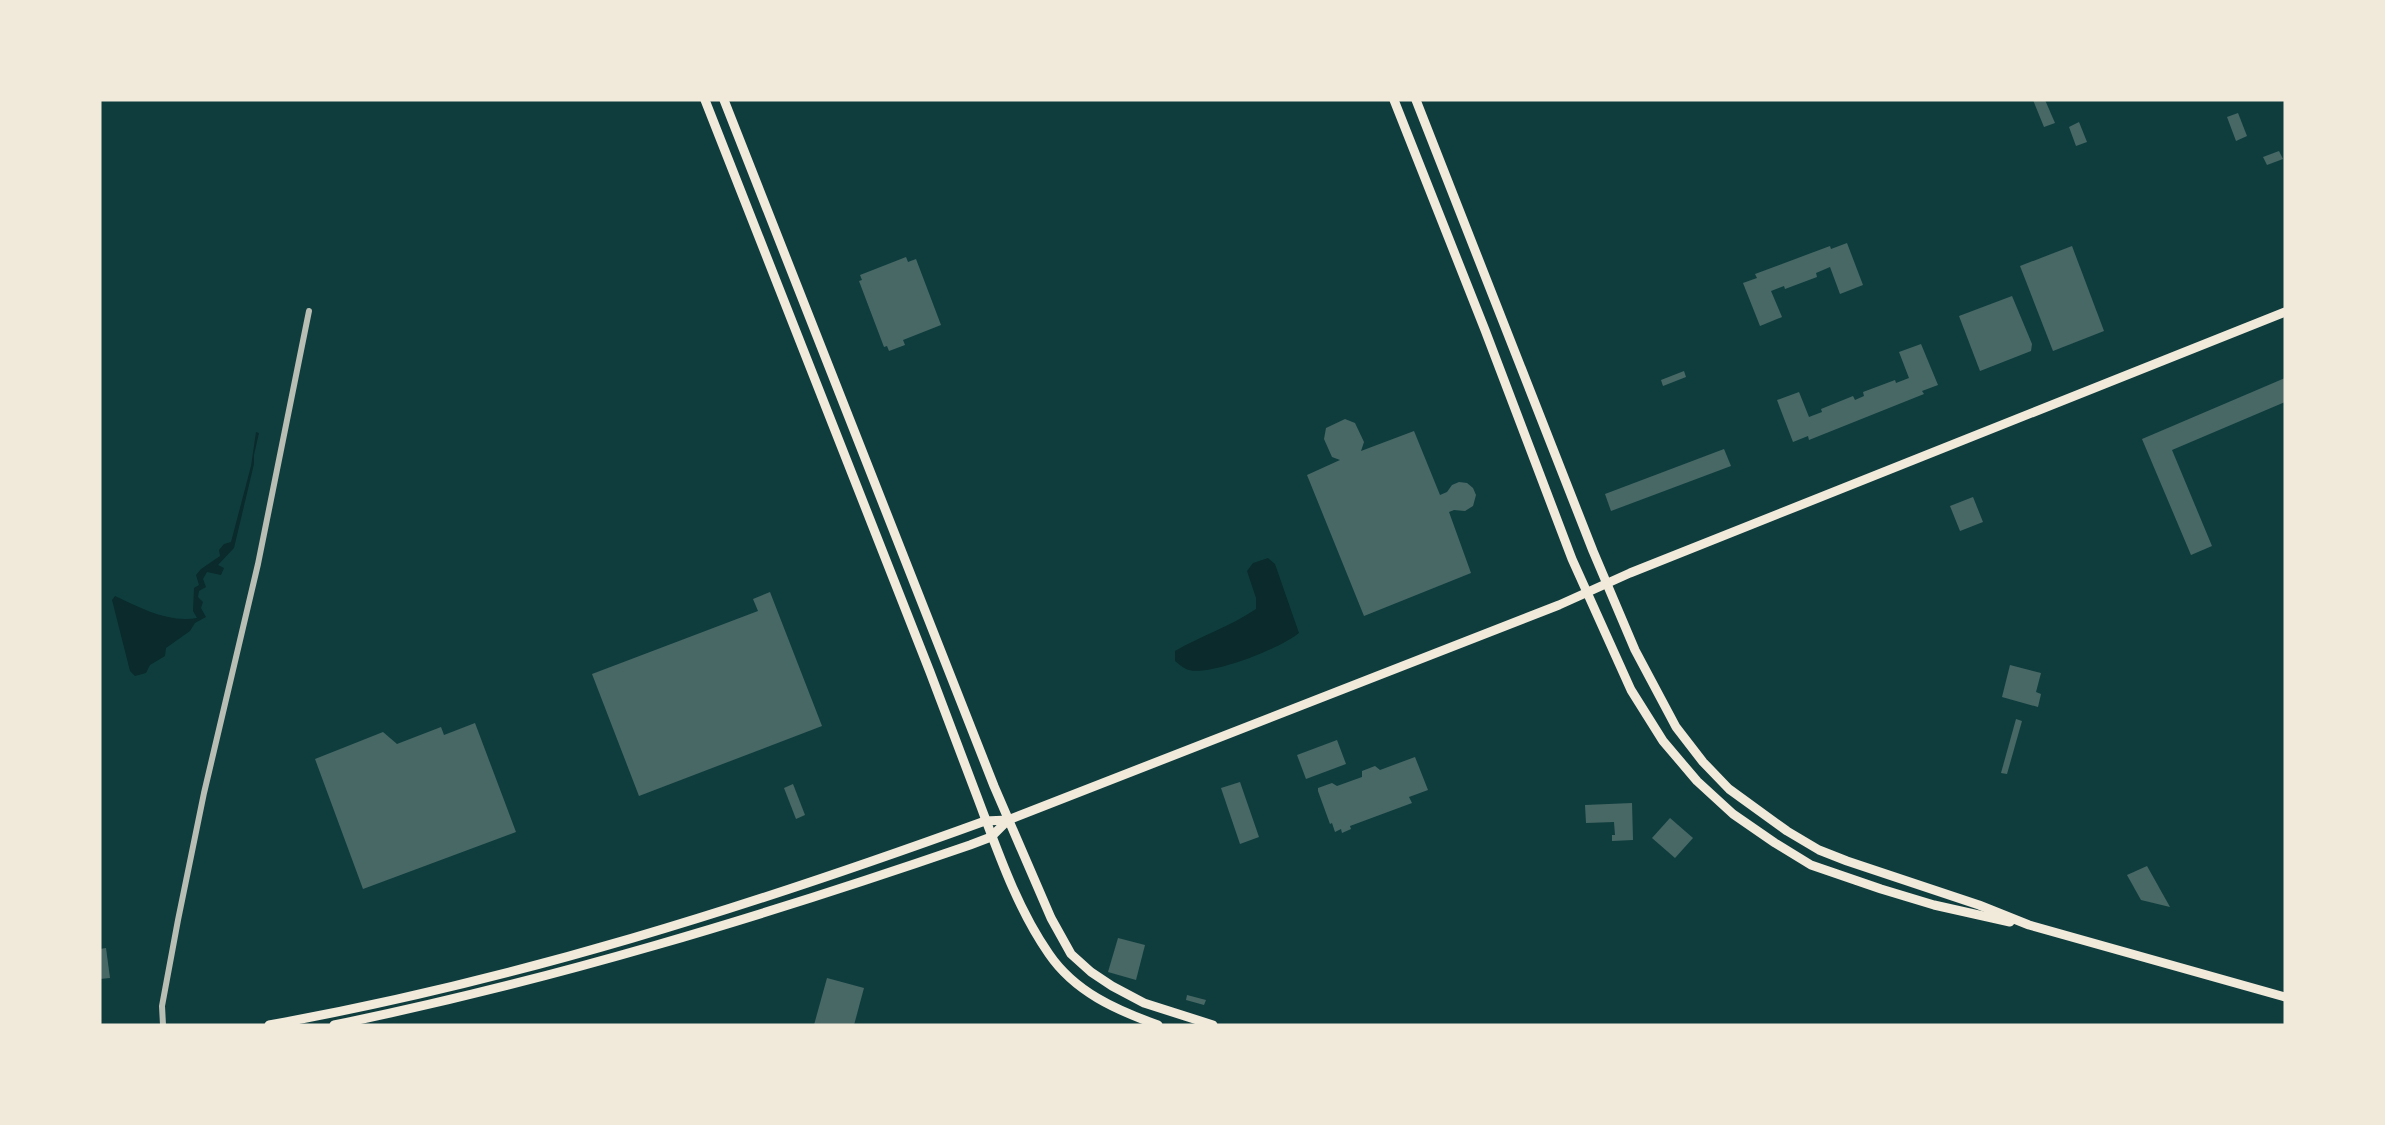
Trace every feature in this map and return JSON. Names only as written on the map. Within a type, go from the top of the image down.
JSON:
[{"type":"main road","points":[[705,100],[926,662],[985,821],[1030,925],[1064,973],[1087,993],[1121,1012],[1158,1025]]},
{"type":"main road","points":[[724,100],[1008,820],[1033,881],[1071,954],[1091,972],[1144,1003],[1213,1025]]},
{"type":"main road","points":[[1394,100],[1485,330],[1556,520],[1587,593],[1631,690],[1662,741],[1697,781],[1746,824],[1811,865],[1840,876],[1934,905],[2029,925],[2285,997]]},
{"type":"main road","points":[[1416,100],[1607,584],[1635,650],[1676,727],[1703,762],[1738,796],[1819,850],[2029,925]]},
{"type":"main road","points":[[270,1025],[469,983],[627,941],[834,876],[985,821],[1008,820],[1587,593],[2285,312]]},
{"type":"main road","points":[[334,1025],[508,987],[591,965],[883,875],[991,836],[1008,820]]},
{"type":"street","points":[[163,1025],[162,1006],[183,894],[263,538],[309,312]]},
{"type":"water","points":[[256,432],[259,433],[254,464],[234,548],[218,565],[224,568],[221,575],[207,572],[203,579],[206,587],[199,591],[198,597],[203,602],[201,608],[206,617],[166,648],[165,656],[150,665],[146,673],[135,676],[130,671],[112,600],[115,596],[165,616],[197,618],[193,611],[194,588],[199,585],[196,575],[220,556],[219,550],[224,544],[231,542],[251,466]]},
{"type":"water","points":[[1268,558],[1275,564],[1299,633],[1262,653],[1229,665],[1200,671],[1183,668],[1175,661],[1175,651],[1256,609],[1256,598],[1247,571],[1253,563]]},
{"type":"building","points":[[2033,100],[2045,100],[2055,123],[2044,127]]},
{"type":"building","points":[[2238,113],[2247,136],[2236,141],[2227,117]]},
{"type":"building","points":[[2079,122],[2087,142],[2076,146],[2069,127]]},
{"type":"building","points":[[2279,151],[2283,159],[2267,165],[2263,157]]},
{"type":"building","points":[[1847,243],[1863,285],[1840,294],[1830,267],[1816,273],[1817,277],[1785,289],[1784,286],[1771,291],[1782,317],[1760,326],[1743,283],[1757,278],[1755,274],[1830,246],[1831,249]]},
{"type":"building","points":[[2072,246],[2104,331],[2053,351],[2020,266]]},
{"type":"building","points":[[906,257],[908,262],[916,259],[941,325],[903,340],[905,345],[889,351],[887,346],[884,347],[859,281],[862,280],[860,275]]},
{"type":"building","points":[[2012,296],[2032,344],[2031,351],[1980,371],[1959,316]]},
{"type":"building","points":[[1921,344],[1938,385],[1922,391],[1924,394],[1809,440],[1808,436],[1793,442],[1777,400],[1799,392],[1809,417],[1853,396],[1855,400],[1864,396],[1863,392],[1895,380],[1896,383],[1909,378],[1899,352]]},
{"type":"building","points":[[1684,371],[1686,377],[1663,386],[1661,380]]},
{"type":"building","points":[[2285,378],[2285,402],[2172,450],[2212,546],[2191,555],[2142,439]]},
{"type":"building","points":[[1345,419],[1355,423],[1364,442],[1361,451],[1414,431],[1440,495],[1459,482],[1467,483],[1473,488],[1476,495],[1473,506],[1465,511],[1449,512],[1471,573],[1364,616],[1307,475],[1340,460],[1332,457],[1324,439],[1326,428]]},
{"type":"building","points":[[1724,449],[1731,466],[1611,511],[1605,494]]},
{"type":"building","points":[[1973,497],[1983,522],[1960,531],[1950,506]]},
{"type":"building","points":[[770,592],[822,726],[639,796],[592,674],[758,611],[753,599]]},
{"type":"building","points":[[2010,665],[2041,673],[2036,692],[2041,694],[2038,707],[2002,697]]},
{"type":"building","points":[[2016,719],[2022,721],[2007,774],[2001,773]]},
{"type":"building","points":[[475,723],[516,832],[363,889],[315,759],[383,732],[397,744],[441,727],[444,735]]},
{"type":"building","points":[[1337,740],[1346,764],[1306,779],[1297,755]]},
{"type":"building","points":[[1415,757],[1428,790],[1409,797],[1412,803],[1350,826],[1351,829],[1342,833],[1341,829],[1335,832],[1318,788],[1332,783],[1337,786],[1362,777],[1362,771],[1375,766],[1380,770]]},
{"type":"building","points":[[1240,782],[1259,837],[1240,844],[1221,788]]},
{"type":"building","points":[[793,784],[805,815],[796,819],[784,788]]},
{"type":"building","points":[[1632,803],[1633,840],[1612,841],[1612,835],[1615,835],[1614,822],[1586,823],[1585,805]]},
{"type":"building","points":[[1670,818],[1693,838],[1675,858],[1652,838]]},
{"type":"building","points":[[2147,866],[2170,907],[2141,900],[2127,875]]},
{"type":"building","points":[[1118,938],[1145,945],[1136,980],[1108,972]]},
{"type":"building","points":[[106,948],[110,978],[100,979],[100,949]]},
{"type":"building","points":[[827,978],[864,988],[854,1025],[814,1025]]},
{"type":"building","points":[[1187,995],[1206,1000],[1204,1005],[1186,1000]]}]
